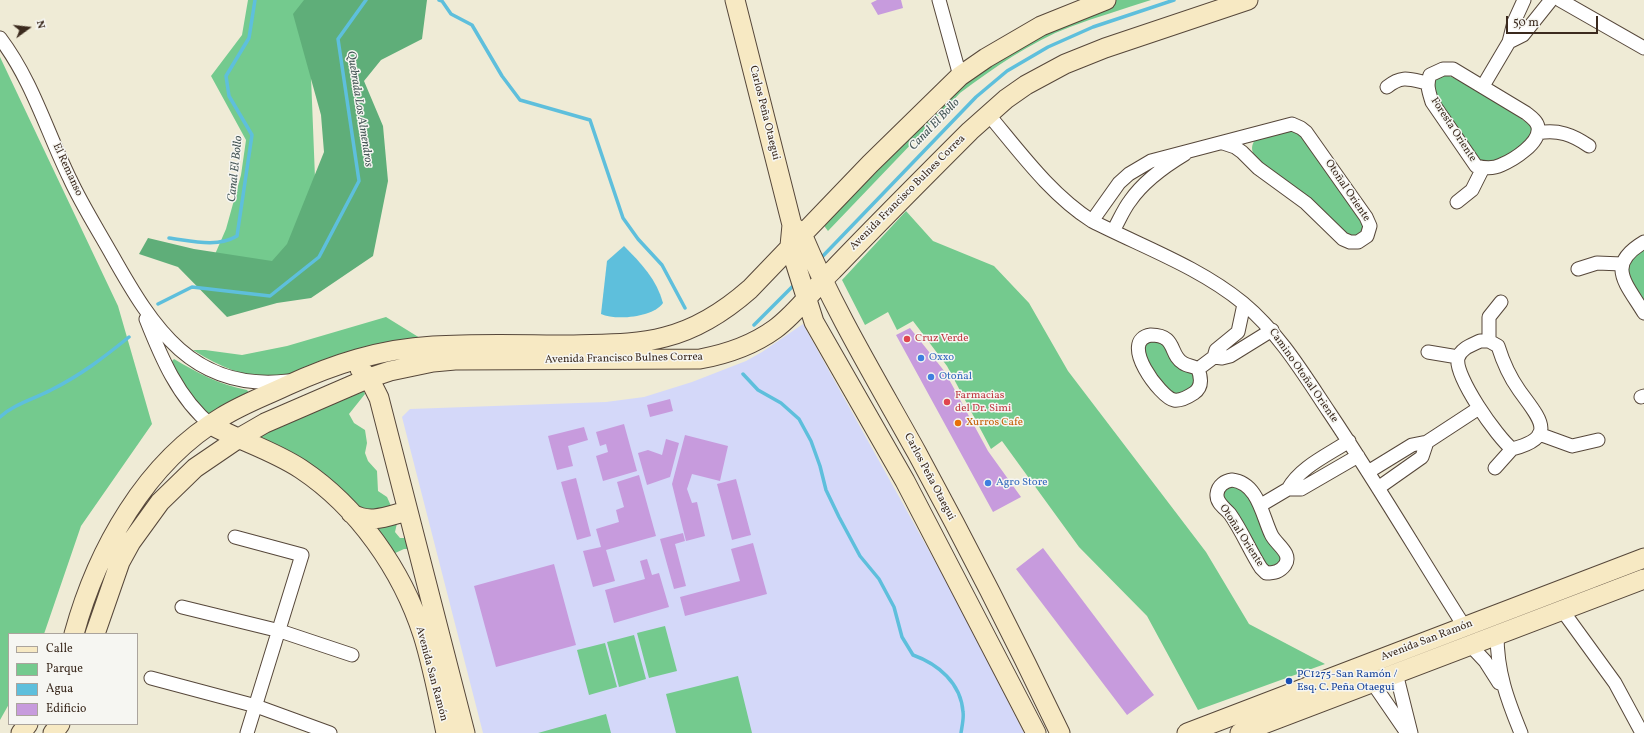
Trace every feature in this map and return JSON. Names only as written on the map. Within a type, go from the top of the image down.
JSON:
[{"type":"street","name":"Carlos Peña Otaegui","points":[[735,0],[797,242],[805,292],[814,322],[905,481],[1036,733]]},
{"type":"street","points":[[939,0],[960,76]]},
{"type":"street","name":"Avenida Francisco Bulnes Correa","points":[[74,633],[94,574],[117,528],[146,487],[176,454],[211,425],[228,414],[299,380],[346,361],[394,350],[433,346],[631,344],[666,337],[702,323],[735,302],[750,289],[797,242],[870,164],[960,76],[1000,49],[1041,26],[1106,0]]},
{"type":"street","name":"Avenida Francisco Bulnes Correa","points":[[95,633],[112,582],[131,542],[160,502],[191,472],[239,438],[266,423],[369,378],[411,365],[455,360],[700,359],[734,351],[762,338],[789,317],[805,292],[820,277],[988,114],[1026,85],[1065,64],[1105,48],[1248,0]]},
{"type":"street","points":[[1483,86],[1509,42],[1514,22],[1524,0]]},
{"type":"street","points":[[1509,42],[1523,35],[1552,0]]},
{"type":"street","points":[[1560,0],[1644,48]]},
{"type":"street","name":"El Remanso","points":[[0,38],[29,83],[70,179],[138,301],[157,348],[188,402],[211,425]]},
{"type":"street","points":[[1387,86],[1397,79],[1408,78],[1427,83],[1430,75],[1443,69],[1453,69],[1526,113],[1535,121],[1538,133],[1552,130],[1576,137],[1589,146]]},
{"type":"street","name":"Foresta Oriente","points":[[1427,83],[1432,102],[1476,166],[1483,168],[1500,166],[1532,145],[1538,133]]},
{"type":"street","name":"Camino Otoñal Oriente","points":[[988,114],[1053,190],[1074,208],[1092,221],[1198,273],[1244,304],[1272,330],[1295,360],[1349,442],[1464,626]]},
{"type":"street","name":"Otoñal Oriente","points":[[1092,221],[1119,183],[1129,174],[1157,158],[1189,152],[1288,124],[1295,125],[1304,130],[1368,220],[1370,229],[1367,236],[1358,242],[1346,241],[1306,203],[1251,161],[1238,149],[1223,143]]},
{"type":"street","points":[[1251,161],[1247,152],[1247,146],[1253,134]]},
{"type":"street","name":"Otoñal Oriente","points":[[1113,231],[1130,200],[1162,170],[1189,152]]},
{"type":"street","points":[[1457,202],[1472,190],[1483,168]]},
{"type":"street","name":"Carlos Peña Otaegui","points":[[797,242],[820,277],[925,468],[1035,681],[1060,733]]},
{"type":"street","points":[[1644,242],[1627,254],[1622,264],[1622,274],[1644,312]]},
{"type":"street","points":[[1578,270],[1597,263],[1622,264]]},
{"type":"street","name":"El Remanso","points":[[138,301],[168,340],[186,356],[208,368],[231,377],[253,382],[276,383],[299,380]]},
{"type":"street","points":[[1489,341],[1490,317],[1501,302]]},
{"type":"street","points":[[1198,368],[1201,377],[1201,386],[1197,392],[1180,400],[1173,400],[1165,396],[1140,360],[1137,351],[1141,340],[1146,336],[1159,335],[1165,338],[1183,364],[1198,368],[1214,357],[1216,350],[1238,332],[1244,304]]},
{"type":"street","points":[[1214,357],[1222,358],[1230,356],[1272,330]]},
{"type":"street","points":[[1495,468],[1512,449],[1535,440],[1540,434],[1542,424],[1538,414],[1519,390],[1505,367],[1498,346],[1489,341],[1480,341],[1463,350],[1458,357],[1458,369],[1480,408],[1502,442],[1512,449]]},
{"type":"street","points":[[1428,352],[1458,357]]},
{"type":"street","name":"Avenida San Ramón","points":[[346,361],[363,371],[369,378],[379,398],[465,733]]},
{"type":"street","points":[[239,438],[238,432],[241,421],[246,412],[262,397]]},
{"type":"street","points":[[1368,472],[1412,445],[1427,442],[1480,408]]},
{"type":"street","name":"Avenida San Ramón","points":[[211,425],[270,451],[301,469],[333,495],[351,513],[372,538],[392,568],[412,607],[422,634],[446,733]]},
{"type":"street","points":[[1540,434],[1572,446],[1598,440]]},
{"type":"street","points":[[1288,489],[1292,480],[1300,473],[1349,442]]},
{"type":"street","points":[[1378,488],[1422,457],[1427,442]]},
{"type":"street","points":[[176,454],[181,455],[188,462],[191,472]]},
{"type":"street","points":[[1260,505],[1288,489],[1300,488],[1358,456]]},
{"type":"street","points":[[905,481],[910,482],[920,478],[925,468]]},
{"type":"street","name":"Otoñal Oriente","points":[[1225,481],[1238,481],[1248,488],[1260,505],[1272,537],[1284,550],[1287,557],[1286,563],[1283,567],[1274,573],[1266,573],[1261,568],[1230,515],[1220,504],[1217,494],[1225,481]]},
{"type":"street","points":[[916,504],[918,498],[923,492],[930,490],[937,492]]},
{"type":"street","points":[[351,513],[357,517],[368,520],[407,511]]},
{"type":"street","points":[[235,537],[302,554],[280,631],[247,733]]},
{"type":"street","points":[[392,568],[394,561],[399,556],[413,554],[419,557]]},
{"type":"street","name":"Avenida San Ramón","points":[[1188,733],[1644,558]]},
{"type":"street","name":"Avenida San Ramón","points":[[1240,733],[1396,672],[1644,579]]},
{"type":"street","points":[[182,607],[280,631],[352,655]]},
{"type":"street","points":[[1562,610],[1615,683],[1642,733]]},
{"type":"street","points":[[1497,634],[1499,664],[1508,701]]},
{"type":"street","points":[[1470,645],[1498,680],[1521,733]]},
{"type":"street","points":[[1396,672],[1411,733]]},
{"type":"street","points":[[151,678],[256,706],[330,733]]},
{"type":"street","points":[[1372,682],[1407,733]]},
{"type":"street","points":[[21,733],[27,725]]},
{"type":"street","points":[[53,733],[59,725]]},
{"type":"shaded area","points":[[803,324],[952,592],[1024,733],[483,733],[402,417],[410,409],[606,402],[644,397],[692,382],[746,361]]},
{"type":"green space","points":[[248,0],[323,0],[309,26],[316,203],[280,268],[209,268],[226,229],[241,175],[246,140],[211,76],[242,35]]},
{"type":"green space","points":[[304,0],[427,0],[422,39],[381,60],[364,81],[383,126],[388,181],[373,256],[311,298],[277,303],[227,317],[178,267],[139,254],[148,238],[194,249],[272,261],[287,244],[324,152],[321,115],[293,14]]},
{"type":"green space","points":[[1112,0],[1151,0],[1055,33],[1013,56],[986,74],[960,93],[828,231],[822,223],[967,74]]},
{"type":"green space","points":[[0,57],[118,306],[152,424],[81,526],[44,633],[8,633],[8,706],[0,720]]},
{"type":"green space","points":[[1447,75],[1483,91],[1534,128],[1531,145],[1494,166],[1477,163],[1432,91],[1432,80]]},
{"type":"green space","points":[[1289,131],[1297,133],[1303,138],[1364,223],[1363,231],[1357,236],[1350,237],[1264,166],[1252,151],[1255,140]]},
{"type":"green space","points":[[906,211],[933,241],[994,266],[1029,303],[1068,371],[1206,552],[1249,624],[1325,664],[1198,710],[1147,616],[1079,547],[1002,441],[991,449],[947,366],[913,321],[897,330],[888,312],[865,325],[842,280]]},
{"type":"green space","points":[[1644,250],[1644,301],[1630,279],[1628,268],[1630,262],[1635,256]]},
{"type":"green space","points":[[386,317],[420,338],[287,377],[265,379],[257,378],[218,364],[193,350],[205,350],[242,355],[287,346]]},
{"type":"green space","points":[[1143,341],[1161,341],[1195,371],[1196,385],[1188,393],[1169,395],[1143,359]]},
{"type":"green space","points":[[174,359],[209,378],[247,390],[249,393],[212,416],[193,399],[177,377],[172,361]]},
{"type":"green space","points":[[361,385],[365,394],[349,414],[354,423],[365,430],[367,443],[365,453],[368,461],[377,471],[378,491],[387,497],[391,506],[381,509],[366,509],[351,504],[263,440],[260,434]]},
{"type":"green space","points":[[1226,486],[1242,488],[1254,501],[1282,559],[1277,565],[1270,566],[1263,563],[1224,502],[1221,494]]},
{"type":"green space","points":[[398,519],[395,532],[400,538],[409,538],[412,549],[404,549],[393,554],[376,526]]},
{"type":"green space","points":[[665,626],[677,671],[649,678],[637,633]]},
{"type":"green space","points":[[634,635],[646,679],[619,687],[607,642]]},
{"type":"green space","points":[[605,643],[617,687],[589,695],[577,650]]},
{"type":"green space","points":[[738,676],[752,733],[676,733],[666,694]]},
{"type":"green space","points":[[606,714],[611,733],[538,733]]},
{"type":"water","points":[[624,246],[653,279],[663,303],[652,312],[625,317],[608,316],[601,314],[607,261]]},
{"type":"building","points":[[877,0],[901,0],[903,8],[878,15],[871,3]]},
{"type":"building","points":[[910,328],[945,372],[988,451],[1021,497],[993,512],[896,335]]},
{"type":"building","points":[[670,399],[673,411],[650,417],[647,405]]},
{"type":"building","points":[[624,424],[637,471],[603,481],[596,456],[608,452],[606,444],[600,446],[596,432]]},
{"type":"building","points":[[584,427],[588,440],[568,446],[573,466],[557,470],[548,436]]},
{"type":"building","points":[[685,435],[728,446],[720,481],[692,474],[687,489],[692,503],[697,502],[705,536],[686,541],[672,484]]},
{"type":"building","points":[[666,439],[679,443],[670,477],[647,485],[638,453],[648,450],[662,455]]},
{"type":"building","points":[[639,475],[656,536],[606,550],[615,581],[593,587],[583,551],[601,547],[596,529],[619,522],[616,510],[624,507],[617,482]]},
{"type":"building","points":[[576,478],[591,536],[577,540],[561,482]]},
{"type":"building","points":[[736,479],[751,535],[732,540],[717,484]]},
{"type":"building","points":[[683,533],[685,541],[675,544],[686,586],[674,589],[660,539]]},
{"type":"building","points":[[753,543],[767,594],[685,616],[680,597],[740,581],[731,549]]},
{"type":"building","points":[[1043,548],[1154,695],[1127,715],[1016,569]]},
{"type":"building","points":[[647,559],[652,575],[659,573],[669,607],[614,623],[605,590],[645,579],[640,561]]},
{"type":"building","points":[[554,564],[576,645],[496,667],[474,586]]},
{"type":"waterway","name":"Canal El Bollo","points":[[169,238],[213,243],[229,240],[237,236],[252,135],[229,96],[226,76],[249,38],[255,0]]},
{"type":"waterway","name":"Quebrada Los Almendros","points":[[158,304],[192,287],[270,296],[319,257],[359,181],[338,39],[366,0]]},
{"type":"waterway","points":[[439,0],[442,1],[451,14],[472,25],[502,76],[520,100],[590,120],[623,218],[638,239],[662,265],[685,308]]},
{"type":"waterway","name":"Canal El Bollo","points":[[820,259],[976,97],[1007,71],[1048,47],[1093,27],[1174,0]]},
{"type":"waterway","name":"Canal El Bollo","points":[[754,325],[796,283]]},
{"type":"waterway","name":"Quebrada Los Almendros","points":[[0,417],[18,405],[45,393],[82,372],[129,337]]},
{"type":"waterway","points":[[743,374],[758,390],[781,403],[799,419],[811,441],[820,466],[826,490],[860,556],[879,579],[894,607],[902,637],[913,655],[939,669],[947,676],[958,692],[963,714],[961,733]]},
{"type":"place","name":"Cruz Verde","points":[[907,339]]},
{"type":"place","name":"Oxxo","points":[[921,358]]},
{"type":"place","name":"Otoñal","points":[[931,377]]},
{"type":"place","name":"Farmacias del Dr. Simi","points":[[947,402]]},
{"type":"place","name":"Xurros Cafe","points":[[958,423]]},
{"type":"place","name":"Agro Store","points":[[988,483]]},
{"type":"place","name":"PC1275-San Ramón / Esq. C. Peña Otaegui","points":[[1289,681]]}]
